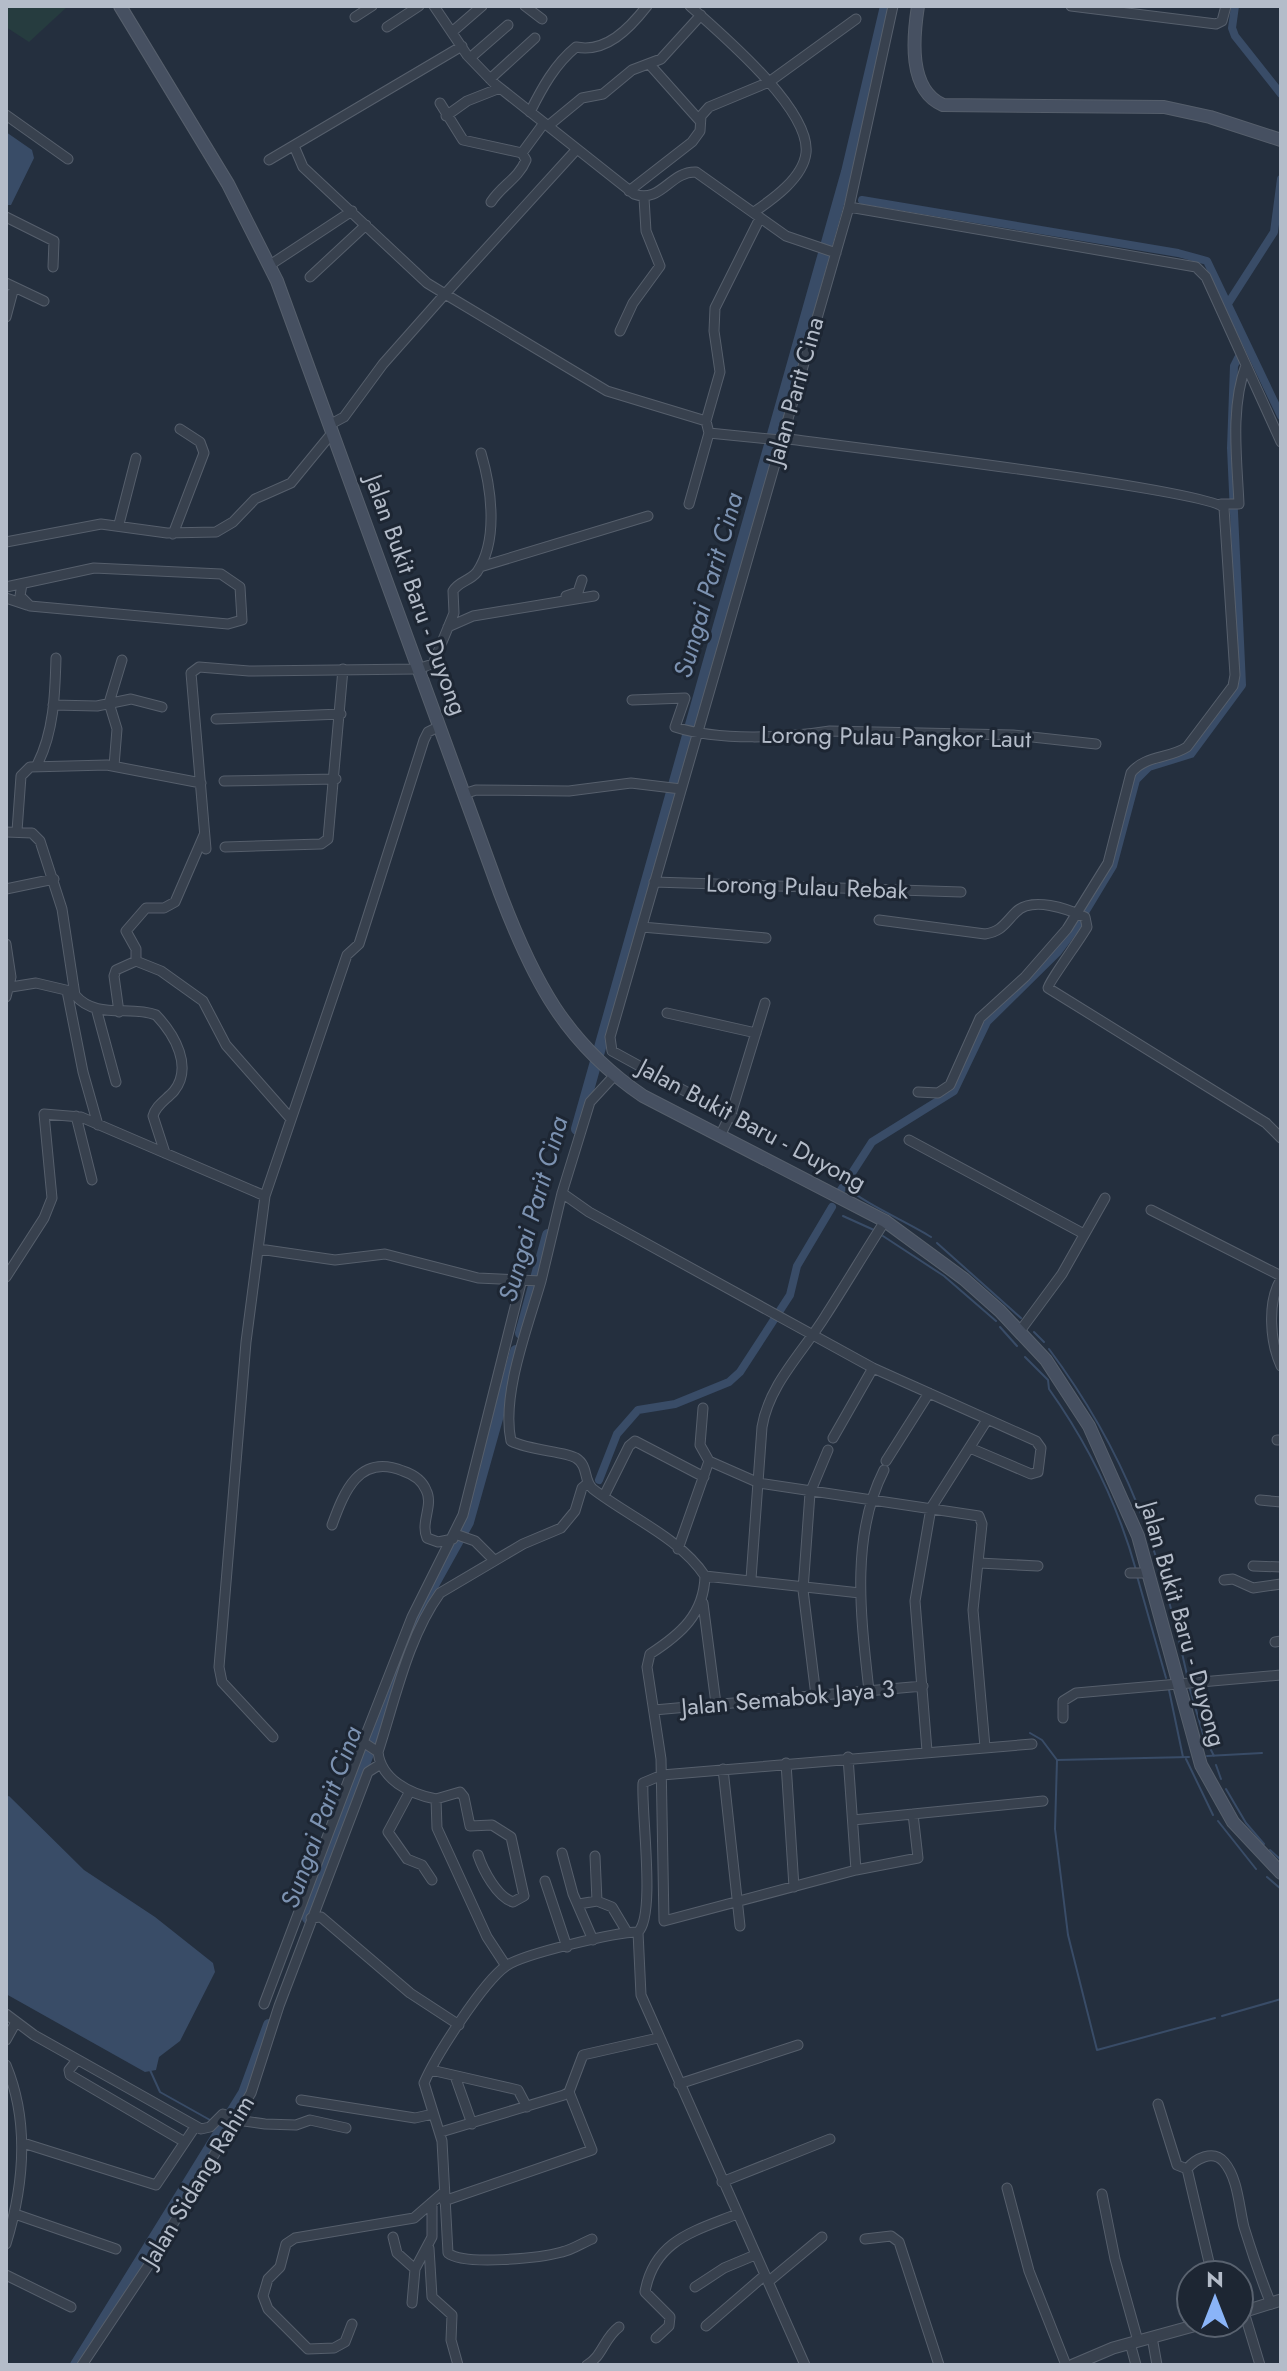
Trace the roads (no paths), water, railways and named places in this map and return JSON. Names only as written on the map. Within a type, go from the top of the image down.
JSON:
[{"type":"main road","name":"Jalan Bukit Baru - Duyong","points":[[120,6],[228,184],[270,265],[530,968],[558,1015],[587,1052],[611,1073],[720,1136],[885,1221],[964,1279],[1046,1360],[1089,1426],[1120,1492],[1139,1573],[1177,1681],[1201,1765],[1233,1822],[1281,1873]]},
{"type":"main road","points":[[918,6],[915,43],[919,79],[926,95],[943,105],[1164,107],[1210,117],[1281,140]]},
{"type":"street","points":[[355,17],[372,6]]},
{"type":"street","points":[[387,27],[419,6]]},
{"type":"street","points":[[434,6],[470,58],[490,79],[629,191],[644,198],[656,195],[678,175],[696,172],[786,236],[829,252]]},
{"type":"street","points":[[452,32],[482,6]]},
{"type":"street","points":[[525,6],[542,19]]},
{"type":"street","points":[[530,112],[551,72],[570,52],[576,47],[593,50],[619,37],[647,6]]},
{"type":"street","points":[[689,504],[709,433],[706,421],[720,372],[714,331],[715,308],[757,215],[793,178],[806,153],[802,131],[769,82],[690,6]]},
{"type":"street","name":"Jalan Parit Cina","points":[[729,1117],[612,1051],[610,1037],[679,789],[691,732],[829,252],[849,207],[893,6]]},
{"type":"street","points":[[1071,6],[1216,24],[1222,21],[1226,6]]},
{"type":"street","points":[[522,153],[546,125],[582,98],[603,94],[632,70],[651,66],[682,38],[701,15]]},
{"type":"street","points":[[629,191],[692,142],[700,131],[700,121],[715,104],[747,94],[769,82],[856,19]]},
{"type":"street","points":[[470,58],[508,25]]},
{"type":"street","points":[[490,79],[535,38]]},
{"type":"street","points":[[269,160],[462,46]]},
{"type":"street","points":[[651,66],[700,121]]},
{"type":"street","points":[[446,116],[467,101],[500,88]]},
{"type":"street","points":[[440,103],[463,140],[522,153],[526,160],[511,183],[501,187],[491,202]]},
{"type":"street","points":[[6,115],[68,159]]},
{"type":"street","points":[[294,146],[303,167],[427,283],[499,330],[607,391],[706,421]]},
{"type":"street","points":[[6,542],[92,524],[119,524],[173,534],[225,528],[255,499],[291,483],[383,364],[577,149]]},
{"type":"street","points":[[620,331],[633,303],[660,266],[646,231],[644,198]]},
{"type":"street","points":[[849,207],[1189,263],[1206,277],[1281,442]]},
{"type":"street","points":[[270,265],[352,211]]},
{"type":"street","points":[[6,217],[54,241],[53,267]]},
{"type":"street","points":[[310,277],[366,225]]},
{"type":"street","points":[[6,317],[10,285],[44,301]]},
{"type":"street","points":[[709,433],[776,439],[1128,486],[1237,505],[1239,393],[1246,365]]},
{"type":"street","points":[[173,534],[204,453],[200,442],[180,429]]},
{"type":"street","points":[[480,567],[491,521],[491,499],[481,453]]},
{"type":"street","points":[[119,524],[136,458]]},
{"type":"street","points":[[918,1092],[938,1093],[950,1085],[980,1018],[1052,948],[1079,915],[1108,863],[1131,773],[1138,764],[1187,747],[1233,686],[1235,675],[1223,504]]},
{"type":"street","points":[[206,849],[190,678],[194,669],[417,669],[433,664],[450,622],[455,586],[480,567],[648,516]]},
{"type":"street","points":[[6,587],[82,569],[221,574],[240,587],[242,620],[228,624],[30,606],[6,598]]},
{"type":"street","points":[[450,622],[567,596],[578,592],[582,580]]},
{"type":"street","points":[[22,584],[20,596],[30,606]]},
{"type":"street","points":[[450,622],[594,596]]},
{"type":"street","points":[[37,765],[47,740],[56,658]]},
{"type":"street","points":[[114,766],[117,729],[109,703],[122,660]]},
{"type":"street","points":[[225,847],[325,842],[336,779],[343,669]]},
{"type":"street","points":[[632,700],[685,698],[675,727],[691,732]]},
{"type":"street","points":[[53,705],[131,699],[162,707]]},
{"type":"street","points":[[216,719],[341,714]]},
{"type":"street","points":[[273,1737],[227,1689],[219,1667],[243,1373],[265,1196],[347,955],[359,944],[424,740],[428,732],[440,726]]},
{"type":"street","name":"Lorong Pulau Pangkor Laut","points":[[691,732],[1013,735],[1096,744]]},
{"type":"street","points":[[98,1125],[83,1072],[70,990],[62,909],[54,879],[38,836],[12,832],[21,776],[24,770],[37,765],[114,766],[201,783]]},
{"type":"street","points":[[224,781],[336,779]]},
{"type":"street","points":[[464,794],[482,790],[569,791],[613,783],[679,789]]},
{"type":"street","points":[[136,961],[136,949],[126,931],[146,908],[164,908],[175,902],[205,831]]},
{"type":"street","points":[[6,889],[54,879]]},
{"type":"street","name":"Lorong Pulau Rebak","points":[[654,882],[961,892]]},
{"type":"street","points":[[879,920],[985,934],[998,932],[1022,908],[1055,906],[1079,915],[1087,927],[1062,968],[1049,981],[1048,988],[1266,1123],[1281,1138]]},
{"type":"street","points":[[642,927],[766,938]]},
{"type":"street","points":[[6,944],[8,992],[44,984],[70,990],[79,1000],[96,1008],[156,1015],[182,1056],[181,1082],[153,1116],[165,1153]]},
{"type":"street","points":[[119,1012],[114,976],[116,970],[136,961],[161,971],[203,1001],[226,1045],[291,1119]]},
{"type":"street","points":[[720,1136],[729,1117],[765,1003]]},
{"type":"street","points":[[96,1008],[116,1082]]},
{"type":"street","points":[[667,1013],[756,1033]]},
{"type":"street","points":[[611,1073],[590,1102],[562,1193],[518,1367],[509,1430],[511,1441],[525,1448],[578,1459],[586,1469],[588,1483],[678,1549],[705,1576],[860,1593]]},
{"type":"street","points":[[6,1277],[44,1218],[52,1198],[44,1114],[76,1116],[265,1196]]},
{"type":"street","points":[[76,1116],[85,1139],[92,1180]]},
{"type":"street","points":[[729,1117],[756,1130]]},
{"type":"street","points":[[909,1140],[1084,1234]]},
{"type":"street","points":[[562,1193],[589,1212],[873,1368],[1039,1443],[1038,1472],[1031,1474],[970,1448]]},
{"type":"street","points":[[1020,1331],[1062,1274],[1105,1198]]},
{"type":"street","points":[[1151,1210],[1281,1277],[1275,1294],[1272,1330],[1274,1350],[1281,1366]]},
{"type":"street","points":[[751,1579],[763,1417],[787,1370],[885,1221]]},
{"type":"street","points":[[259,1249],[335,1260],[385,1254],[478,1278],[539,1281]]},
{"type":"street","points":[[264,2004],[412,1617],[458,1536],[523,1282]]},
{"type":"street","points":[[833,1438],[873,1368]]},
{"type":"street","points":[[869,1691],[860,1593],[870,1499],[885,1466],[929,1393]]},
{"type":"street","points":[[703,1408],[700,1445],[709,1461],[759,1483],[979,1516],[979,1563],[973,1610],[985,1747]]},
{"type":"street","points":[[927,1751],[915,1601],[931,1508],[987,1420]]},
{"type":"street","points":[[604,1496],[629,1446],[635,1441],[704,1477]]},
{"type":"street","points":[[816,1696],[803,1585],[810,1493],[828,1450]]},
{"type":"street","points":[[678,1549],[709,1461]]},
{"type":"street","points":[[332,1525],[355,1476],[363,1470],[384,1466],[407,1472],[426,1488],[429,1498],[424,1524],[427,1538],[438,1542],[458,1536],[492,1557]]},
{"type":"street","name":"Jalan Sidang Rahim","points":[[82,2365],[232,2118],[251,2093],[311,1918],[368,1772],[378,1758],[431,1606],[440,1593],[492,1557],[561,1528],[575,1511],[582,1488],[588,1483]]},
{"type":"street","points":[[1260,1500],[1281,1502]]},
{"type":"street","points":[[979,1563],[1038,1566]]},
{"type":"street","points":[[1253,1566],[1281,1567]]},
{"type":"street","points":[[705,1576],[703,1603],[708,1622],[716,1704]]},
{"type":"street","points":[[1224,1580],[1233,1579],[1253,1588],[1281,1584]]},
{"type":"street","points":[[703,1603],[667,1643],[650,1654],[647,1677],[662,1775],[664,1921],[856,1870],[918,1858],[913,1814]]},
{"type":"street","points":[[1063,1718],[1063,1701],[1070,1694],[1177,1681],[1222,1682],[1281,1675]]},
{"type":"street","name":"Jalan Semabok Jaya 3","points":[[654,1710],[923,1686]]},
{"type":"street","points":[[364,1742],[393,1781],[410,1791],[436,1799],[460,1792],[470,1826],[492,1825],[511,1837],[525,1886],[524,1896],[513,1902],[506,1900],[482,1867],[478,1855]]},
{"type":"street","points":[[592,2239],[563,2252],[459,2260],[448,2253],[441,2132],[424,2091],[431,2070],[459,2025],[506,1966],[567,1947],[632,1932],[644,1926],[643,1783],[662,1775],[848,1757],[1032,1744]]},
{"type":"street","points":[[848,1757],[856,1870]]},
{"type":"street","points":[[786,1763],[794,1887]]},
{"type":"street","points":[[723,1769],[740,1926]]},
{"type":"street","points":[[410,1791],[388,1832],[407,1859],[422,1865],[432,1880]]},
{"type":"street","points":[[436,1799],[437,1828],[487,1937],[506,1966]]},
{"type":"street","points":[[853,1820],[1043,1801]]},
{"type":"street","points":[[562,1853],[593,1940]]},
{"type":"street","points":[[595,1856],[597,1901]]},
{"type":"street","points":[[545,1881],[567,1947]]},
{"type":"street","points":[[579,1904],[597,1901],[612,1907],[632,1932],[641,1995],[658,2038],[805,2365]]},
{"type":"street","points":[[311,1918],[321,1917],[338,1929],[410,1993],[459,2025]]},
{"type":"street","points":[[6,2014],[77,2060],[195,2127],[210,2127],[218,2116],[284,2126],[310,2120],[346,2128]]},
{"type":"street","points":[[6,2040],[16,2022]]},
{"type":"street","points":[[352,2324],[345,2342],[334,2348],[308,2349],[268,2309],[263,2290],[268,2279],[280,2267],[283,2247],[295,2238],[405,2221],[444,2196],[592,2150],[569,2092],[583,2055],[658,2038]]},
{"type":"street","points":[[679,2084],[798,2045]]},
{"type":"street","points":[[77,2060],[69,2070],[70,2075],[183,2141]]},
{"type":"street","points":[[6,2065],[13,2083],[23,2143],[15,2214],[6,2244]]},
{"type":"street","points":[[431,2070],[518,2090],[527,2107]]},
{"type":"street","points":[[455,2076],[472,2124]]},
{"type":"street","points":[[441,2132],[569,2092]]},
{"type":"street","points":[[301,2100],[415,2118],[433,2114]]},
{"type":"street","points":[[1158,2104],[1177,2165],[1187,2169]]},
{"type":"street","points":[[23,2143],[149,2186],[160,2182],[183,2141],[195,2127]]},
{"type":"street","points":[[722,2182],[830,2139]]},
{"type":"street","points":[[1187,2169],[1193,2161],[1204,2156],[1218,2157],[1225,2163],[1242,2208],[1258,2273],[1276,2302],[1255,2309]]},
{"type":"street","points":[[1187,2169],[1208,2259]]},
{"type":"street","points":[[1007,2188],[1029,2271],[1066,2365]]},
{"type":"street","points":[[1102,2194],[1134,2342],[1136,2365]]},
{"type":"street","points":[[432,2204],[429,2248],[432,2297],[451,2311],[451,2340],[458,2365]]},
{"type":"street","points":[[15,2214],[116,2249]]},
{"type":"street","points":[[656,2338],[669,2326],[670,2317],[645,2292],[664,2251],[683,2235],[737,2214]]},
{"type":"street","points":[[865,2239],[891,2236],[899,2242],[939,2365]]},
{"type":"street","points":[[393,2237],[397,2253],[415,2269]]},
{"type":"street","points":[[706,2326],[822,2237]]},
{"type":"street","points":[[412,2303],[415,2269],[429,2248]]},
{"type":"street","points":[[695,2287],[724,2268],[755,2255]]},
{"type":"street","points":[[6,2275],[71,2307]]},
{"type":"street","points":[[587,2365],[597,2357],[606,2338],[619,2327]]},
{"type":"street","points":[[1073,2365],[1134,2342],[1175,2331]]},
{"type":"street","points":[[1152,2337],[1157,2365]]},
{"type":"street","points":[[1251,2339],[1260,2365]]},
{"type":"water","points":[[6,132],[32,150],[34,158],[11,205],[6,205]]},
{"type":"water","points":[[9,1796],[84,1870],[155,1917],[213,1963],[215,1972],[180,2041],[159,2057],[156,2070],[145,2072],[6,1994],[6,1797]]},
{"type":"waterway","name":"Sungai Parit Cina","points":[[577,1129],[847,172],[886,6]]},
{"type":"waterway","points":[[1235,6],[1232,28],[1235,36],[1281,94]]},
{"type":"waterway","points":[[1229,302],[1274,232],[1281,179]]},
{"type":"waterway","points":[[862,200],[1178,253],[1207,261],[1281,416]]},
{"type":"waterway","points":[[841,1190],[872,1142],[954,1091],[987,1022],[1057,953],[1113,866],[1136,780],[1149,767],[1191,754],[1242,685],[1231,448],[1234,366],[1238,358]]},
{"type":"waterway","points":[[844,1185],[931,1237]]},
{"type":"waterway","points":[[599,1480],[617,1434],[638,1410],[675,1404],[729,1382],[740,1372],[790,1295],[797,1266],[832,1207]]},
{"type":"waterway","points":[[843,1216],[874,1230]]},
{"type":"waterway","name":"Sungai Parit Cina","points":[[521,1333],[548,1235]]},
{"type":"waterway","points":[[883,1236],[944,1276],[996,1321]]},
{"type":"waterway","points":[[937,1243],[1021,1318]]},
{"type":"waterway","points":[[1000,1327],[1017,1346]]},
{"type":"waterway","points":[[1034,1332],[1044,1342]]},
{"type":"waterway","points":[[1049,1349],[1100,1427],[1137,1504],[1165,1585],[1187,1675]]},
{"type":"waterway","name":"Sungai Parit Cina","points":[[308,1918],[423,1603],[468,1522],[516,1351]]},
{"type":"waterway","points":[[1025,1357],[1048,1380],[1049,1389],[1089,1453],[1111,1499],[1136,1570]]},
{"type":"waterway","points":[[1137,1576],[1166,1678]]},
{"type":"waterway","points":[[1189,1686],[1203,1734],[1214,1756]]},
{"type":"waterway","points":[[1169,1690],[1183,1757]]},
{"type":"waterway","points":[[1030,1733],[1042,1740],[1057,1760]]},
{"type":"waterway","points":[[1207,1756],[1262,1753]]},
{"type":"waterway","points":[[1189,1757],[1057,1760],[1055,1829],[1068,1935],[1097,2050],[1215,2018]]},
{"type":"waterway","points":[[1186,1759],[1213,1815]]},
{"type":"waterway","points":[[1216,1765],[1221,1779]]},
{"type":"waterway","points":[[1226,1789],[1246,1823],[1264,1844]]},
{"type":"waterway","points":[[1218,1821],[1256,1869]]},
{"type":"waterway","points":[[1270,1850],[1281,1860]]},
{"type":"waterway","points":[[1267,1877],[1281,1889]]},
{"type":"waterway","points":[[1222,2016],[1281,1999]]},
{"type":"waterway","name":"Sungai Parit Cina","points":[[76,2365],[244,2093],[269,2025]]},
{"type":"waterway","points":[[150,2070],[160,2092],[210,2120]]}]
